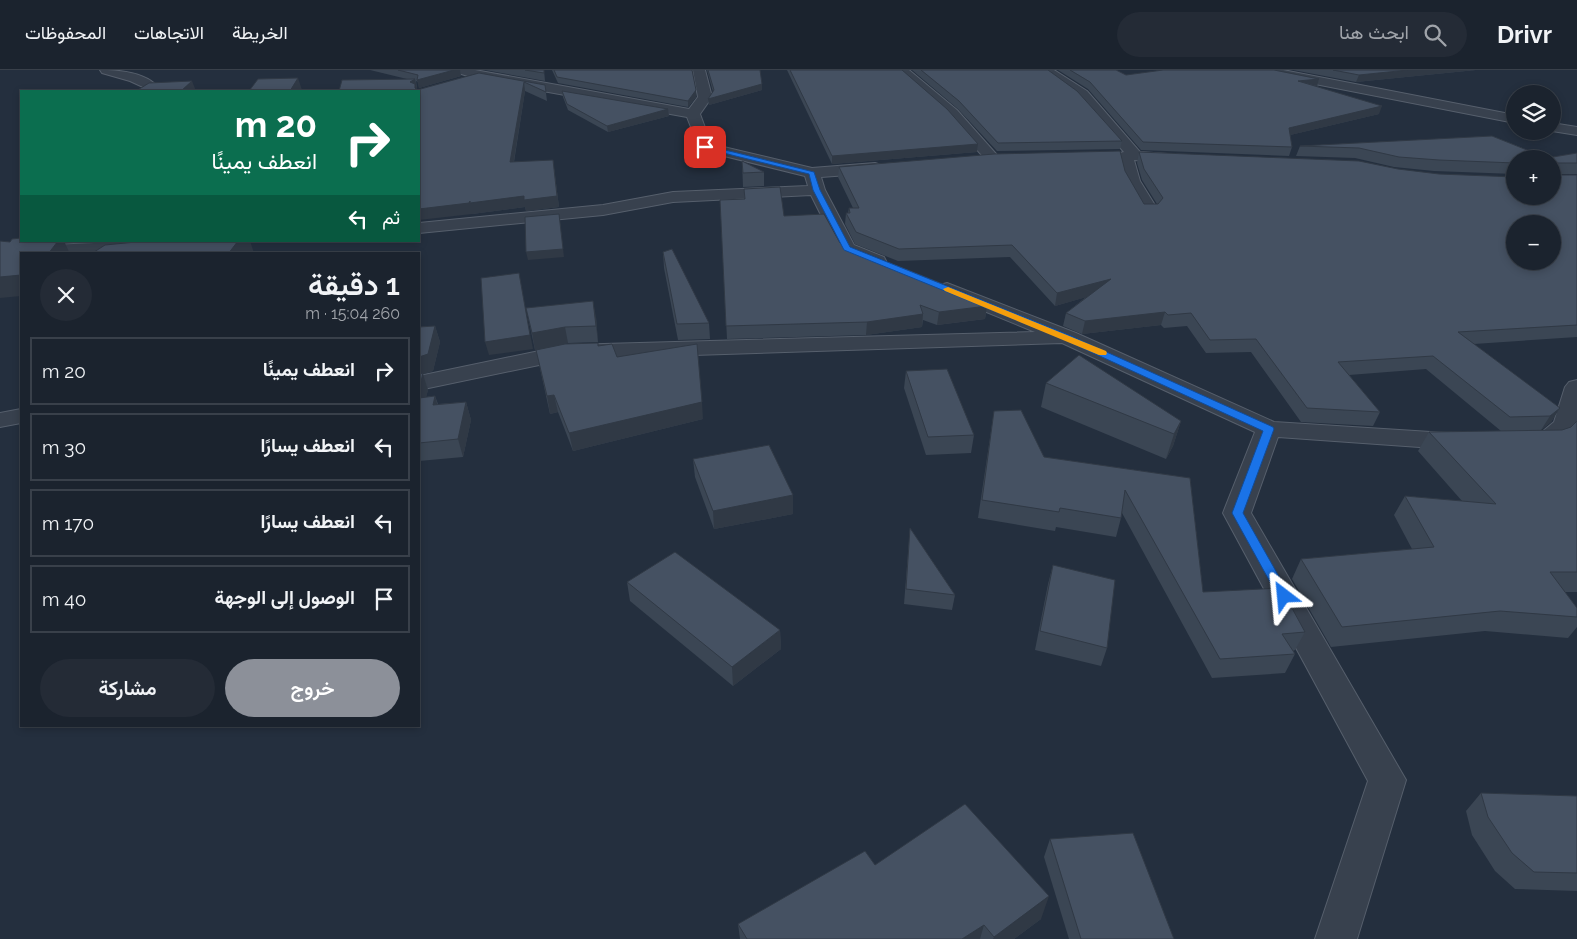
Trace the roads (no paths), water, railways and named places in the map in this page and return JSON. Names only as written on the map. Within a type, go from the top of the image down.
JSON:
[{"type":"street","points":[[106,70],[134,78],[152,88],[148,90]]},
{"type":"street","points":[[693,114],[705,97],[700,70]]},
{"type":"street","points":[[902,70],[952,113],[992,158]]},
{"type":"street","points":[[1046,70],[1082,94],[1130,156],[1132,181],[1149,210]]},
{"type":"street","points":[[1264,70],[1506,117]]},
{"type":"street","points":[[458,77],[481,76],[693,114]]},
{"type":"street","points":[[693,114],[705,147],[812,173],[887,167]]},
{"type":"street","points":[[1561,128],[1577,131]]},
{"type":"street","points":[[1108,156],[1186,159]]},
{"type":"street","points":[[973,160],[1009,158]]},
{"type":"street","points":[[812,173],[817,190],[846,249],[893,267]]},
{"type":"street","points":[[420,228],[603,210],[673,197],[817,190]]},
{"type":"street","points":[[33,252],[151,246]]},
{"type":"street","points":[[13,253],[20,253]]},
{"type":"street","points":[[930,282],[1068,338],[1269,429],[1466,442],[1549,439],[1571,434],[1577,387]]},
{"type":"street","points":[[420,383],[568,352],[1068,338]]},
{"type":"street","points":[[0,420],[20,416]]},
{"type":"street","points":[[1269,429],[1237,513],[1387,780],[1336,939]]}]
